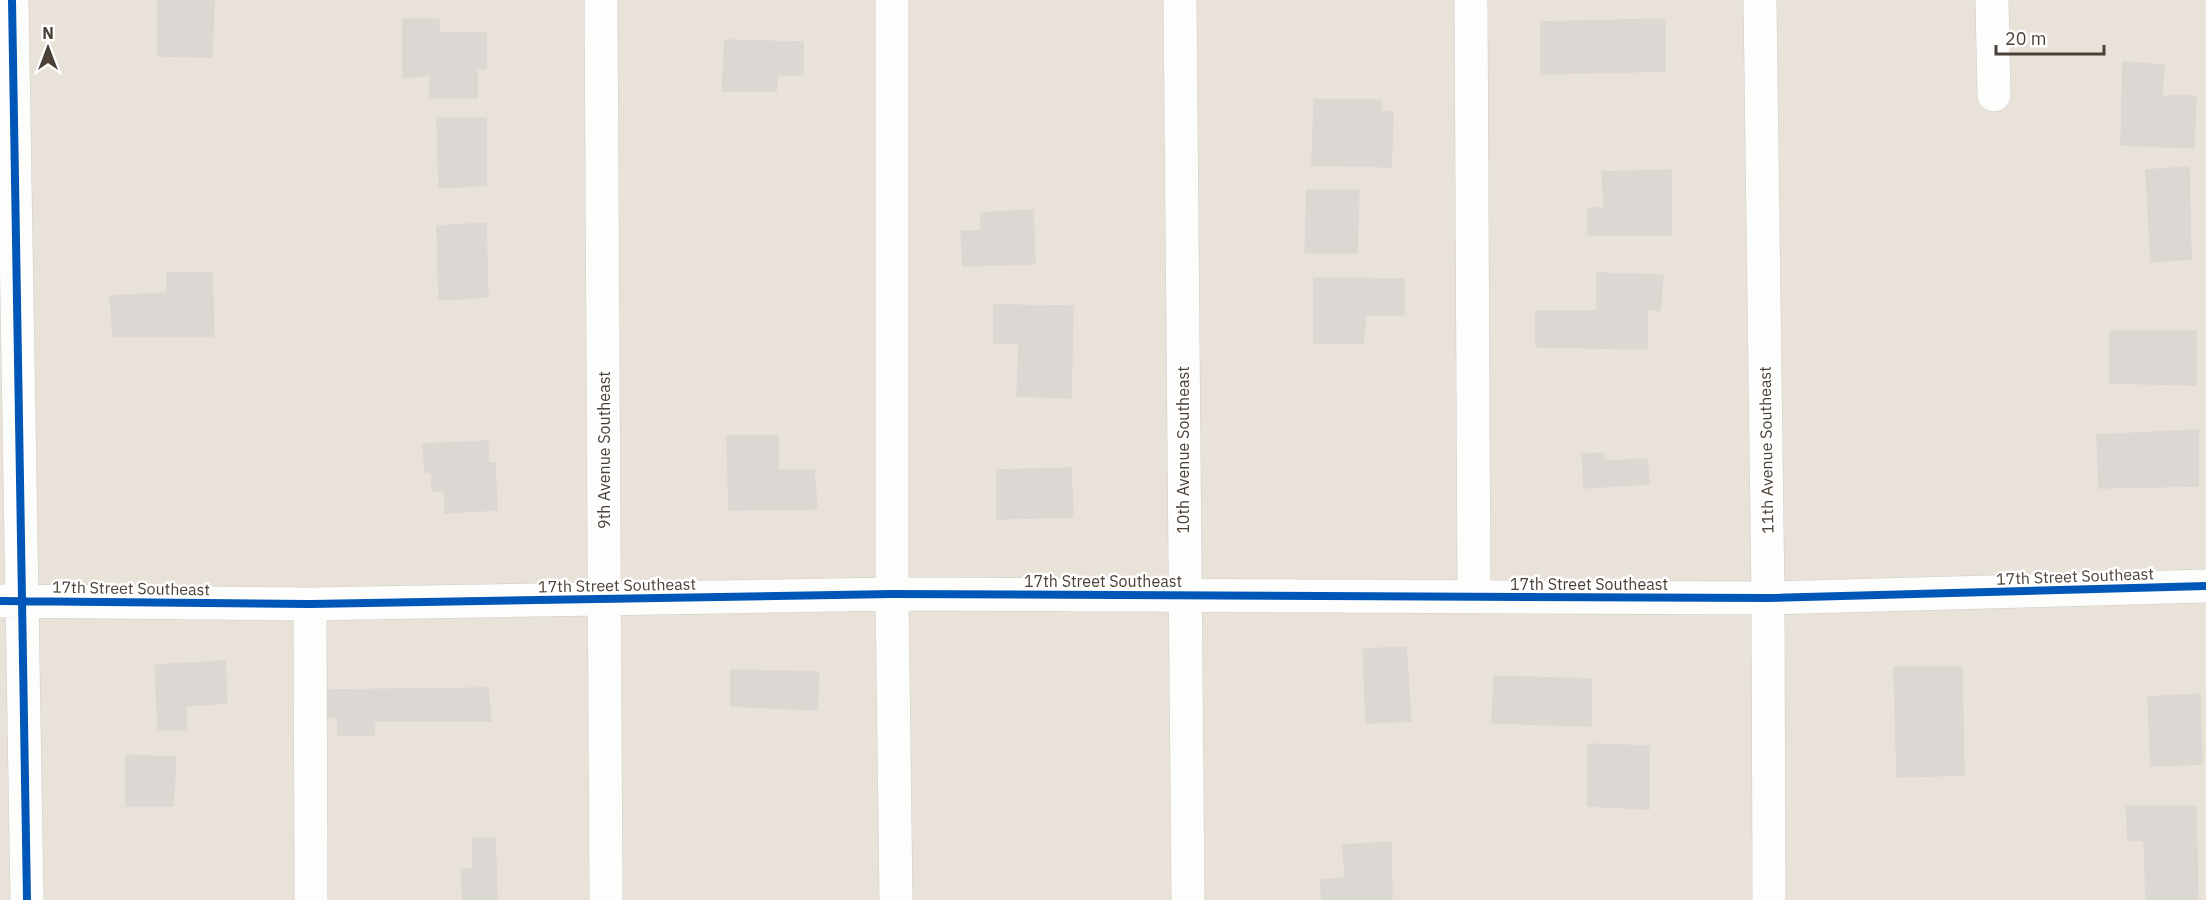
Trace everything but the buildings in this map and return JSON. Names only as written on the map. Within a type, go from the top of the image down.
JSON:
[{"type":"street","points":[[12,0],[12,601],[27,900]]},
{"type":"street","name":"9th Avenue Southeast","points":[[601,0],[606,900]]},
{"type":"street","points":[[892,0],[892,594],[896,900]]},
{"type":"street","name":"10th Avenue Southeast","points":[[1180,0],[1188,900]]},
{"type":"street","points":[[1471,0],[1474,596]]},
{"type":"street","name":"11th Avenue Southeast","points":[[1760,0],[1768,598],[1769,900]]},
{"type":"street","points":[[1992,0],[1994,95]]},
{"type":"street","name":"17th Street Southeast","points":[[12,601],[310,604],[892,594],[1768,598],[2206,586]]},
{"type":"street","points":[[310,604],[311,900]]},
{"type":"shaded area","points":[[0,0],[2206,0],[2206,900],[0,900]]},
{"type":"cycle path","points":[[12,0],[27,900]]},
{"type":"cycle path","points":[[0,601],[310,604],[892,594],[1768,598],[2206,586]]}]
